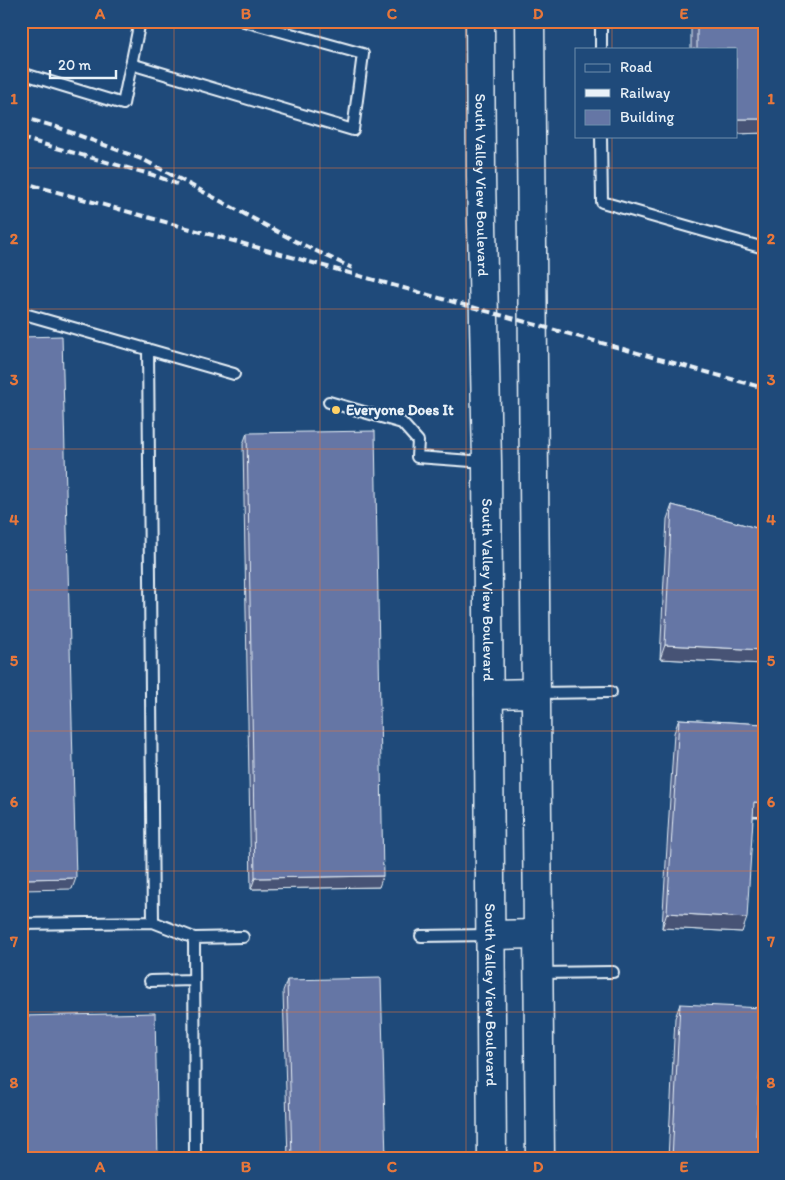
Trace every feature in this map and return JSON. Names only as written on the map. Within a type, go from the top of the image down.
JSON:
[{"type":"main road","name":"South Valley View Boulevard","points":[[480,21],[487,462],[492,1159]]},
{"type":"main road","points":[[530,21],[540,1159]]},
{"type":"main road","points":[[489,694],[536,693]]},
{"type":"main road","points":[[490,935],[538,934]]},
{"type":"lane","points":[[21,72],[123,104],[140,21]]},
{"type":"lane","points":[[131,64],[353,130],[362,54],[244,21]]},
{"type":"lane","points":[[601,21],[601,48]]},
{"type":"lane","points":[[602,138],[602,202],[764,248]]},
{"type":"lane","points":[[21,313],[234,374]]},
{"type":"lane","points":[[148,349],[153,922]]},
{"type":"lane","points":[[329,402],[402,424],[418,441],[417,457],[487,462]]},
{"type":"lane","points":[[536,693],[611,692]]},
{"type":"lane","points":[[21,924],[153,922],[194,938],[243,938]]},
{"type":"lane","points":[[420,936],[490,935]]},
{"type":"lane","points":[[194,938],[195,1159]]},
{"type":"lane","points":[[539,973],[613,972]]},
{"type":"lane","points":[[150,981],[194,980]]},
{"type":"building","points":[[697,21],[764,21],[764,119],[738,119],[738,48],[697,48]]},
{"type":"building","points":[[62,336],[76,878],[21,879],[21,337]]},
{"type":"building","points":[[375,431],[383,876],[255,878],[247,433]]},
{"type":"building","points":[[672,505],[764,530],[764,650],[665,645]]},
{"type":"building","points":[[679,719],[764,724],[764,803],[754,802],[747,918],[667,913]]},
{"type":"building","points":[[381,978],[386,1159],[292,1159],[287,980]]},
{"type":"building","points":[[680,1004],[763,1008],[756,1135],[764,1135],[764,1159],[672,1159]]},
{"type":"building","points":[[155,1013],[158,1159],[21,1159],[21,1016]]},
{"type":"railway","points":[[21,117],[57,127],[144,160],[293,240],[352,268]]},
{"type":"railway","points":[[21,138],[153,175],[177,184]]},
{"type":"railway","points":[[21,182],[764,388]]},
{"type":"place","name":"Everyone Does It","points":[[336,410]]}]
